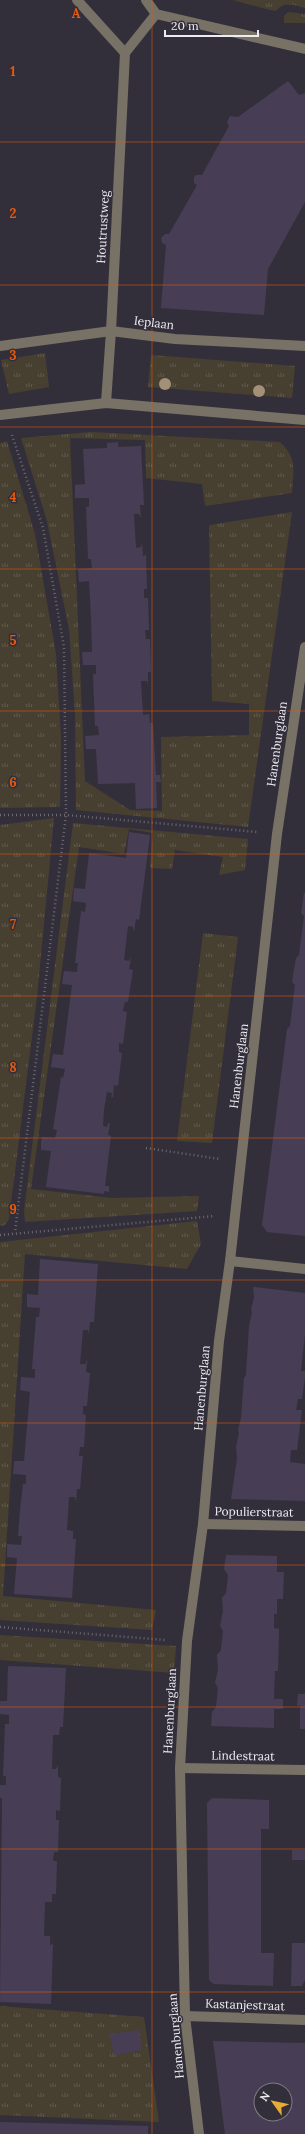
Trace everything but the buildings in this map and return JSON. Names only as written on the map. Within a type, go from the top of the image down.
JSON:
[{"type":"street","points":[[77,0],[125,53],[156,14]]},
{"type":"street","points":[[146,0],[156,14],[305,48]]},
{"type":"street","name":"Houtrustweg","points":[[106,403],[125,53]]},
{"type":"street","name":"Ieplaan","points":[[0,346],[111,331],[175,339],[305,346]]},
{"type":"street","points":[[2,414],[106,403],[305,420]]},
{"type":"street","name":"Hanenburglaan","points":[[199,2134],[185,2016],[180,1768],[187,1641],[203,1524],[219,1342],[230,1261],[277,834],[305,647]]},
{"type":"street","points":[[230,1261],[305,1269]]},
{"type":"street","name":"Populierstraat","points":[[203,1524],[305,1526]]},
{"type":"street","name":"Lindestraat","points":[[180,1768],[305,1770]]},
{"type":"street","name":"Kastanjestraat","points":[[185,2016],[305,2020]]},
{"type":"path","points":[[2,414],[43,528],[64,647],[66,815],[15,1232]]},
{"type":"path","points":[[0,815],[66,815],[277,834]]},
{"type":"path","points":[[146,1148],[240,1162]]},
{"type":"path","points":[[0,1235],[15,1232],[235,1214]]},
{"type":"path","points":[[0,1627],[187,1641]]},
{"type":"green space","points":[[232,0],[305,0],[305,8],[286,5],[276,11]]},
{"type":"green space","points":[[288,12],[305,14],[305,23],[284,23],[284,16]]},
{"type":"green space","points":[[45,353],[49,387],[9,394],[1,360]]},
{"type":"green space","points":[[151,355],[295,366],[292,398],[148,387]]},
{"type":"green space","points":[[91,432],[280,442],[290,454],[293,465],[292,493],[205,506],[202,484],[146,478],[145,440],[70,438],[85,781],[130,810],[162,811],[161,737],[249,735],[249,704],[212,701],[209,525],[292,512],[248,827],[76,810],[75,714],[69,629],[47,521],[21,438]]},
{"type":"green space","points":[[7,441],[35,534],[56,654],[61,737],[60,807],[0,808],[0,443]]},
{"type":"green space","points":[[54,818],[37,997],[9,1219],[5,1225],[0,1226],[0,825]]},
{"type":"green space","points":[[73,823],[248,839],[245,870],[219,875],[223,857],[175,850],[172,869],[150,868],[153,833],[129,829],[124,854],[79,847],[31,1189],[112,1198],[199,1196],[197,1211],[25,1222],[24,1211]]},
{"type":"green space","points":[[203,933],[238,937],[212,1143],[177,1141]]},
{"type":"green space","points":[[197,1221],[201,1244],[187,1269],[25,1254],[3,1596],[156,1610],[152,1630],[0,1620],[0,1242]]},
{"type":"green space","points":[[0,1635],[176,1646],[174,1673],[0,1660]]},
{"type":"green space","points":[[0,2006],[144,2017],[159,2122],[0,2115]]}]
